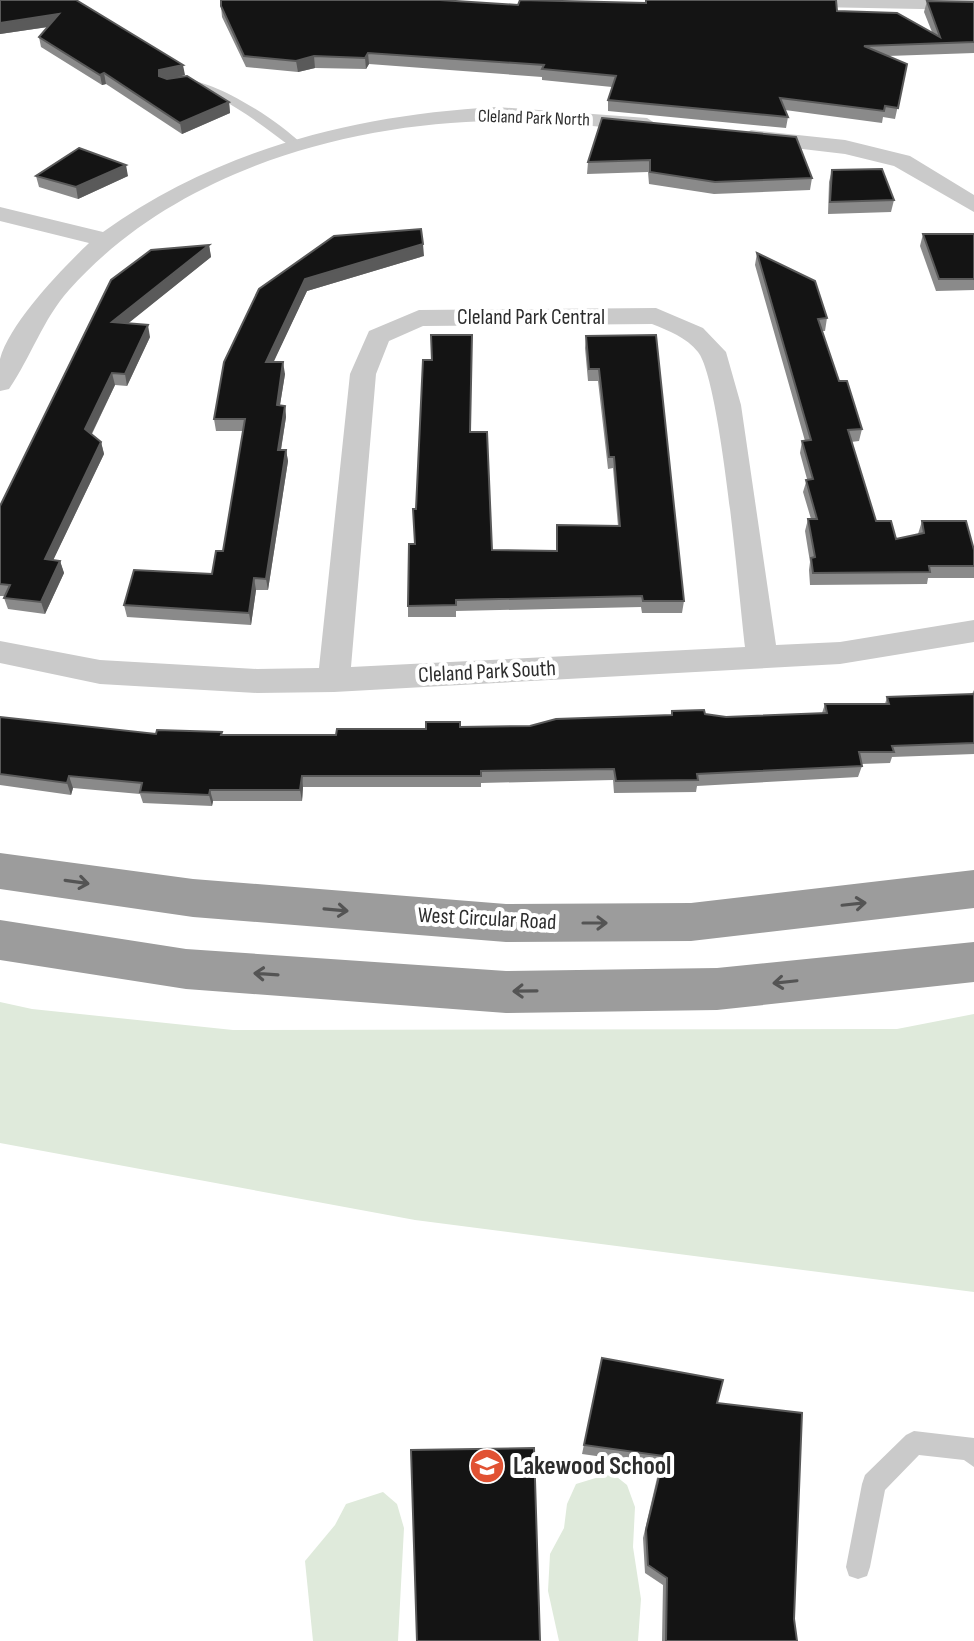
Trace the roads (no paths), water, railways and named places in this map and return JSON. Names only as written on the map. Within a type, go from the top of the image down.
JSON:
[{"type":"highway","name":"West Circular Road","points":[[0,871],[193,898],[506,923],[691,922],[974,889]]},
{"type":"highway","points":[[0,940],[186,969],[506,992],[717,989],[974,962]]},
{"type":"street","points":[[759,0],[974,4]]},
{"type":"street","name":"Cleland Park North","points":[[106,240],[165,199],[223,169],[297,145],[418,121],[492,114],[663,127]]},
{"type":"street","points":[[724,134],[845,147],[902,161],[974,205]]},
{"type":"street","points":[[0,214],[106,240]]},
{"type":"street","points":[[0,383],[59,286],[106,240]]},
{"type":"street","name":"Cleland Park Central","points":[[334,680],[363,374],[378,336],[419,318],[656,316],[694,333],[713,352],[728,405],[762,658]]},
{"type":"street","name":"Cleland Park South","points":[[0,652],[100,672],[257,681],[334,680],[840,653],[974,631]]},
{"type":"lane","points":[[168,84],[191,80],[297,145]]},
{"type":"lane","points":[[858,1567],[874,1484],[914,1443],[971,1449],[974,1455]]},
{"type":"place","name":"Lakewood School","points":[[487,1466]]}]
